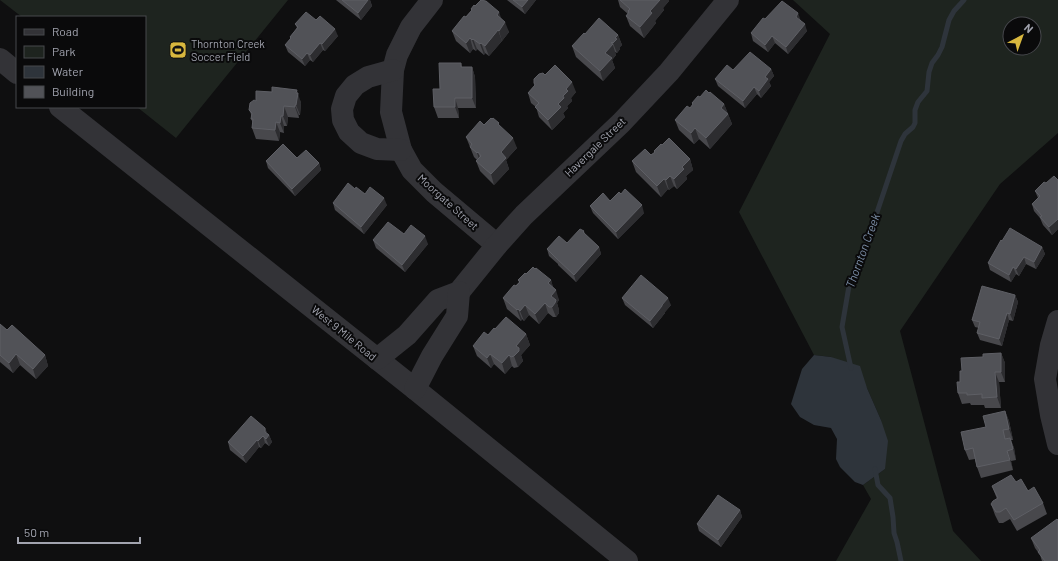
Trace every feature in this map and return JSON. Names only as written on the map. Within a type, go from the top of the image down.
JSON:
[{"type":"street","name":"Moorgate Street","points":[[432,0],[411,27],[397,55],[393,70],[391,112],[401,150],[412,170],[434,192],[497,245]]},
{"type":"street","name":"Havergale Street","points":[[459,292],[497,245],[524,215],[621,123],[669,72],[728,0]]},
{"type":"street","points":[[0,59],[16,72]]},
{"type":"street","points":[[393,70],[368,77],[355,85],[346,96],[342,109],[343,120],[349,132],[361,143],[377,149],[401,150]]},
{"type":"street","name":"West 9 Mile Road","points":[[61,108],[377,359],[627,561]]},
{"type":"street","points":[[377,359],[407,335],[438,300],[459,292],[457,316],[432,356],[415,390]]},
{"type":"street","points":[[1058,320],[1051,345],[1045,379],[1058,444]]},
{"type":"green space","points":[[0,0],[288,0],[176,138],[138,108],[146,108],[146,16],[21,16]]},
{"type":"green space","points":[[793,0],[1058,0],[1058,133],[1000,184],[900,331],[953,531],[981,561],[836,561],[871,499],[863,485],[885,469],[881,420],[867,388],[831,357],[814,355],[739,212],[830,34]]},
{"type":"water","points":[[814,355],[831,357],[860,366],[867,388],[881,420],[888,441],[885,469],[863,485],[855,482],[840,467],[836,459],[837,439],[831,428],[814,425],[800,417],[791,404],[802,369]]},
{"type":"building","points":[[342,0],[368,0],[358,13]]},
{"type":"building","points":[[481,0],[486,1],[499,12],[497,15],[505,22],[485,46],[470,38],[466,43],[452,31],[464,16],[466,17],[472,10],[471,9],[474,5],[475,6]]},
{"type":"building","points":[[513,0],[528,0],[522,7]]},
{"type":"building","points":[[620,0],[660,0],[650,11],[652,13],[640,27],[626,16],[630,9]]},
{"type":"building","points":[[782,1],[798,13],[796,17],[805,24],[786,47],[772,36],[765,45],[751,33],[763,18],[765,19]]},
{"type":"building","points":[[306,12],[316,20],[320,16],[335,29],[310,55],[307,53],[302,59],[285,45],[298,27],[295,24]]},
{"type":"building","points":[[599,18],[618,35],[615,38],[617,39],[611,43],[613,44],[605,53],[612,58],[600,71],[572,46]]},
{"type":"building","points":[[750,52],[771,69],[765,77],[768,79],[759,91],[754,87],[743,101],[715,79],[727,65],[733,70]]},
{"type":"building","points":[[439,63],[461,63],[461,67],[472,67],[472,98],[455,98],[455,107],[434,107],[433,89],[440,89]]},
{"type":"building","points":[[555,65],[572,82],[566,89],[568,91],[563,96],[564,98],[558,104],[561,107],[548,120],[535,107],[539,103],[528,93],[535,85],[534,79],[539,74],[543,73],[545,75]]},
{"type":"building","points":[[272,87],[297,90],[296,105],[295,107],[284,106],[283,116],[281,116],[280,123],[276,122],[275,130],[252,128],[253,119],[251,119],[252,113],[249,110],[250,103],[254,100],[256,101],[256,91],[272,92]]},
{"type":"building","points":[[706,90],[724,104],[721,108],[728,114],[706,138],[695,128],[691,133],[675,120],[687,106],[690,108],[698,96],[700,97]]},
{"type":"building","points":[[491,118],[499,123],[498,124],[513,138],[501,152],[506,158],[491,174],[476,161],[481,156],[470,147],[472,144],[466,137],[480,121],[484,125]]},
{"type":"building","points":[[669,138],[690,159],[682,167],[684,169],[674,179],[670,176],[666,180],[664,179],[657,186],[632,161],[645,149],[651,155]]},
{"type":"building","points":[[283,144],[297,158],[306,150],[319,163],[292,189],[266,161]]},
{"type":"building","points":[[1054,176],[1058,180],[1058,219],[1049,227],[1040,217],[1042,216],[1032,204],[1040,196],[1035,191],[1044,182],[1046,183]]},
{"type":"building","points":[[348,183],[355,189],[356,187],[365,194],[370,187],[384,198],[361,227],[333,203]]},
{"type":"building","points":[[625,189],[642,205],[616,232],[590,206],[603,193],[610,201],[619,192],[621,194]]},
{"type":"building","points":[[388,222],[404,234],[411,225],[425,236],[402,265],[373,240]]},
{"type":"building","points":[[1010,228],[1042,247],[1034,262],[1024,257],[1016,269],[1013,267],[1009,275],[988,263],[1001,240],[1002,241]]},
{"type":"building","points":[[580,229],[584,231],[583,232],[599,247],[574,275],[547,249],[559,236],[567,243]]},
{"type":"building","points":[[533,267],[551,280],[548,283],[556,290],[551,296],[556,300],[552,307],[549,307],[545,303],[535,314],[525,305],[520,311],[518,309],[517,310],[503,298],[514,285],[516,286],[520,282],[518,280]]},
{"type":"building","points":[[641,275],[668,298],[650,321],[622,298]]},
{"type":"building","points":[[982,286],[1015,295],[1010,314],[1007,313],[999,339],[977,333],[980,322],[972,320]]},
{"type":"building","points":[[506,317],[526,334],[516,346],[519,348],[519,351],[514,356],[511,357],[509,355],[502,363],[490,354],[487,358],[473,346],[484,332],[488,335]]},
{"type":"building","points":[[0,324],[7,330],[12,325],[45,355],[33,369],[16,354],[9,363],[0,355]]},
{"type":"building","points":[[1001,353],[1001,372],[995,372],[997,397],[982,398],[982,394],[967,395],[967,393],[958,393],[957,382],[960,382],[960,371],[962,371],[961,358],[983,357],[983,354]]},
{"type":"building","points":[[1005,411],[1009,429],[1003,430],[1005,439],[1010,438],[1013,449],[1007,451],[1010,460],[977,467],[973,448],[965,450],[961,432],[986,427],[983,416]]},
{"type":"building","points":[[251,416],[265,428],[265,432],[269,435],[266,439],[263,436],[258,441],[257,440],[243,456],[228,442]]},
{"type":"building","points":[[1011,475],[1016,482],[1021,479],[1028,491],[1034,487],[1043,503],[1014,520],[1006,508],[1000,512],[996,512],[991,504],[998,498],[992,486]]},
{"type":"building","points":[[718,495],[740,510],[718,540],[697,524]]},
{"type":"building","points":[[1057,519],[1058,561],[1045,561],[1038,552],[1040,550],[1031,538]]},
{"type":"waterway","name":"Thornton Creek","points":[[851,368],[842,327],[849,286],[866,245],[901,141],[915,123],[915,110],[918,102],[927,91],[929,72],[932,63],[942,47],[949,20],[954,11],[964,0]]},
{"type":"waterway","name":"Thornton Creek","points":[[875,469],[878,485],[890,498],[894,533],[901,561]]},
{"type":"place","name":"Thornton Creek Soccer Field","points":[[178,50]]}]
